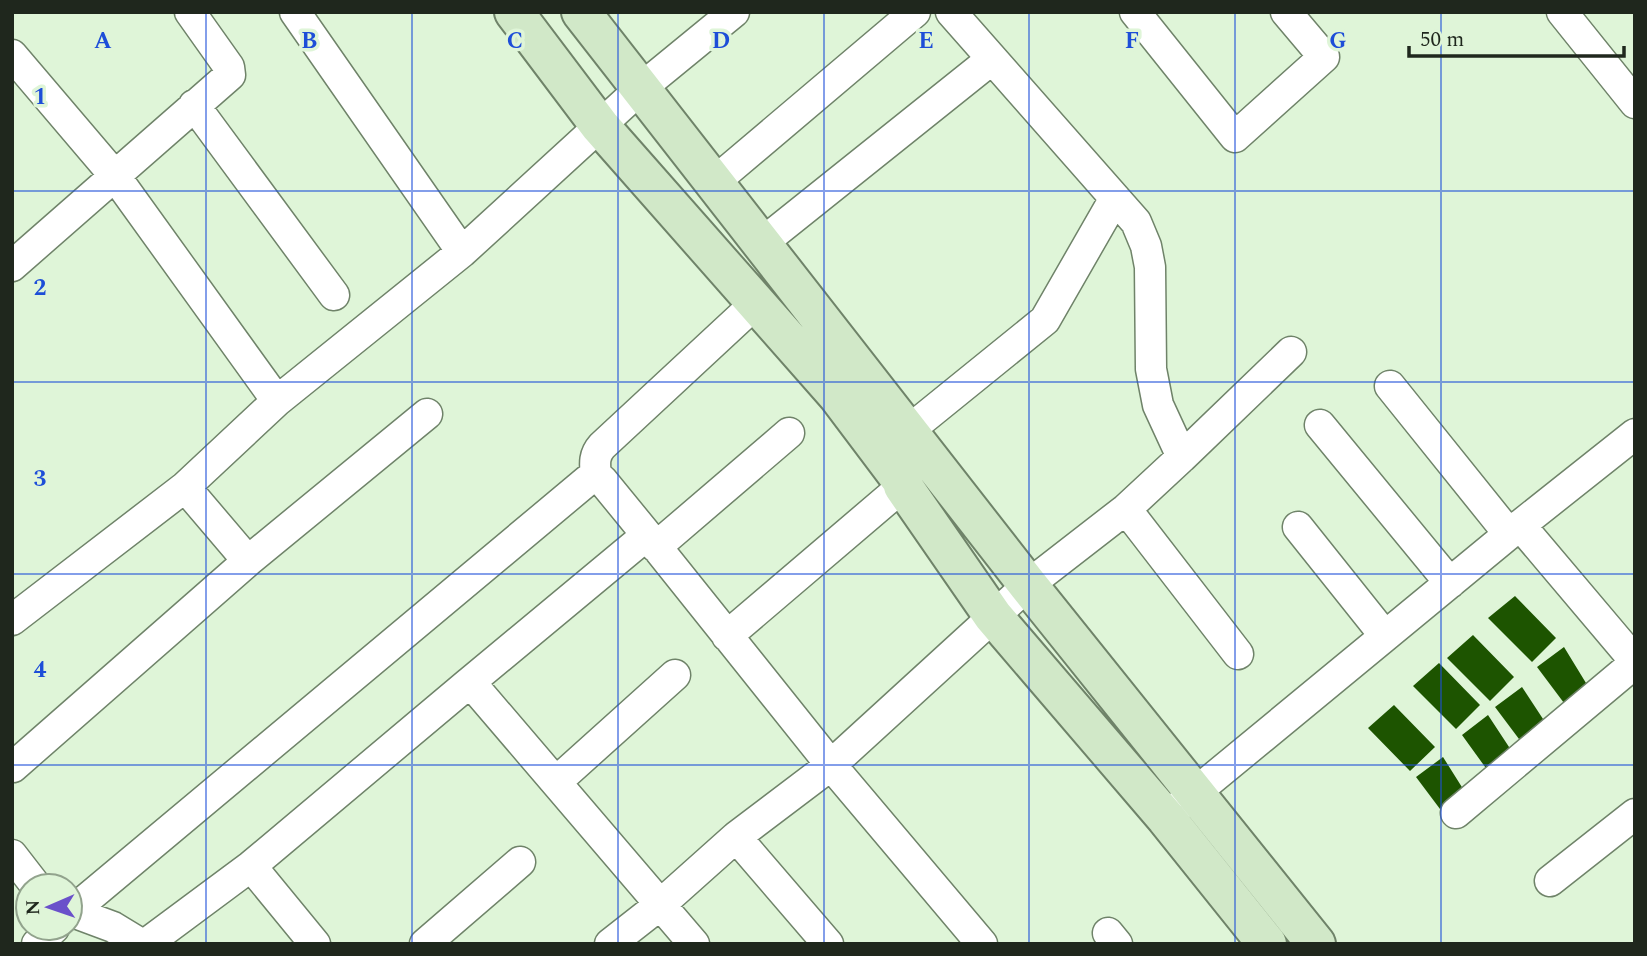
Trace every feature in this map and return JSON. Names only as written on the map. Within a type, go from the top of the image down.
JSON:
[{"type":"street","points":[[12,266],[230,75],[230,71],[190,12]]},
{"type":"street","points":[[295,12],[462,252]]},
{"type":"street","points":[[514,12],[600,126],[838,397],[902,481],[993,616],[1316,944]]},
{"type":"street","points":[[581,12],[1028,585],[1180,806],[1267,944]]},
{"type":"street","points":[[713,183],[915,12]]},
{"type":"street","points":[[951,12],[1136,222],[1146,246],[1150,267],[1151,369],[1158,405],[1182,457]]},
{"type":"street","points":[[1135,12],[1235,137],[1324,57],[1290,14]]},
{"type":"street","points":[[1562,12],[1625,71],[1635,103]]},
{"type":"street","points":[[12,620],[185,488],[277,401],[462,252],[640,89],[733,13]]},
{"type":"street","points":[[12,55],[115,176],[277,401]]},
{"type":"street","points":[[762,243],[992,59]]},
{"type":"street","points":[[194,105],[334,295]]},
{"type":"street","points":[[908,431],[1045,320],[1115,198]]},
{"type":"street","points":[[596,478],[594,461],[602,446],[756,303]]},
{"type":"street","points":[[612,943],[661,904],[736,837],[831,765],[1028,585],[1126,509],[1290,352]]},
{"type":"street","points":[[1390,386],[1514,529],[1635,662],[1457,813]]},
{"type":"street","points":[[13,767],[248,561],[427,414]]},
{"type":"street","points":[[1320,425],[1450,583]]},
{"type":"street","points":[[84,920],[113,927],[143,944],[251,866],[470,682],[789,433]]},
{"type":"street","points":[[1180,806],[1514,529],[1635,434]]},
{"type":"street","points":[[84,901],[580,485],[596,478],[602,480],[831,765],[982,944]]},
{"type":"street","points":[[727,636],[903,486]]},
{"type":"street","points":[[185,488],[248,561]]},
{"type":"street","points":[[1126,509],[1238,654]]},
{"type":"street","points":[[1298,527],[1385,636]]},
{"type":"street","points":[[556,782],[675,675]]},
{"type":"street","points":[[470,682],[694,944]]},
{"type":"street","points":[[1550,881],[1635,814]]},
{"type":"street","points":[[736,837],[828,944]]},
{"type":"street","points":[[12,855],[25,872]]},
{"type":"street","points":[[425,944],[520,862]]},
{"type":"street","points":[[251,866],[315,944]]},
{"type":"building","points":[[1515,596],[1556,638],[1532,662],[1488,618]]},
{"type":"building","points":[[1473,635],[1514,677],[1490,701],[1447,658]]},
{"type":"building","points":[[1564,647],[1586,683],[1564,703],[1537,667]]},
{"type":"building","points":[[1439,663],[1480,705],[1456,729],[1413,686]]},
{"type":"building","points":[[1522,687],[1545,722],[1522,743],[1495,707]]},
{"type":"building","points":[[1394,705],[1435,747],[1410,771],[1368,728]]},
{"type":"building","points":[[1488,715],[1511,750],[1488,771],[1462,735]]},
{"type":"building","points":[[1443,757],[1465,792],[1443,813],[1416,777]]}]
